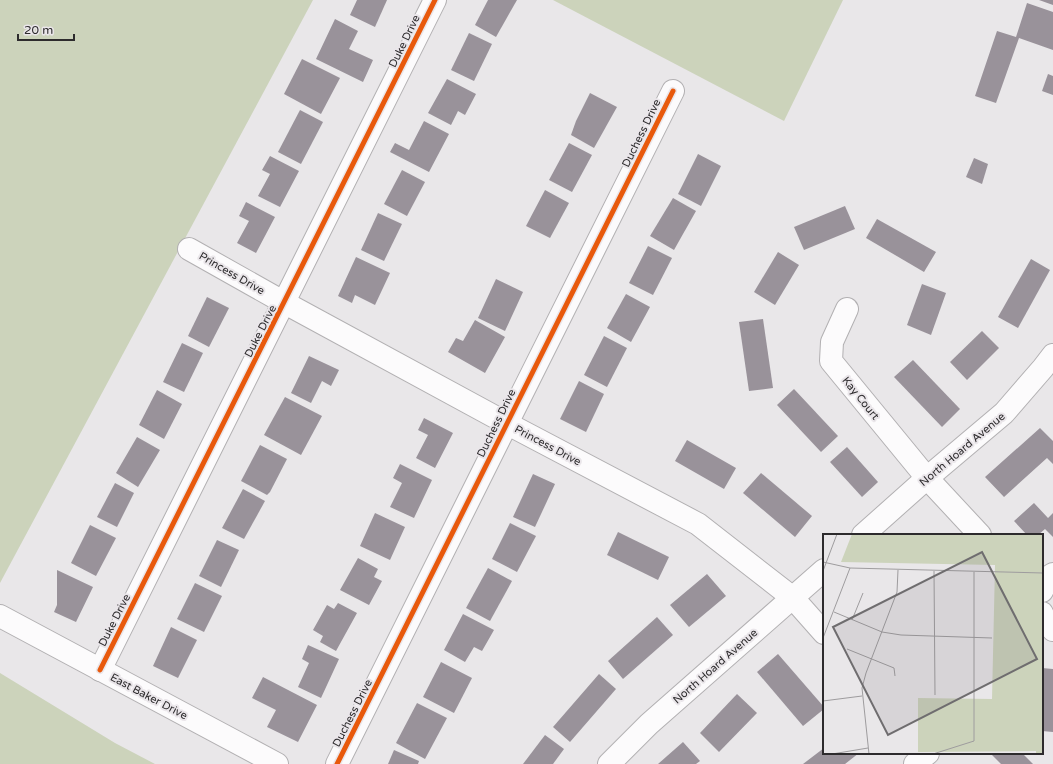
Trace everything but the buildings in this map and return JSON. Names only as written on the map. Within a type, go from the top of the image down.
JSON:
[{"type":"street","name":"Duke Drive","points":[[100,670],[285,303],[435,0]]},
{"type":"street","name":"Duchess Drive","points":[[337,764],[673,91]]},
{"type":"street","name":"Princess Drive","points":[[189,249],[508,424],[698,524],[793,598],[823,632]]},
{"type":"street","name":"Kay Court","points":[[847,309],[832,342],[831,361],[927,478],[979,534]]},
{"type":"street","name":"North Hoard Avenue","points":[[864,534],[927,478],[1004,413],[1053,355]]},
{"type":"street","name":"North Hoard Avenue","points":[[609,764],[649,724],[823,571]]},
{"type":"street","points":[[1043,589],[1050,576],[1053,574]]},
{"type":"street","points":[[1043,615],[1053,630]]},
{"type":"street","name":"East Baker Drive","points":[[0,616],[277,764]]},
{"type":"street","points":[[915,764],[926,754]]},
{"type":"street","points":[[928,754],[937,764]]},
{"type":"green space","points":[[0,0],[313,0],[0,583]]},
{"type":"green space","points":[[553,0],[843,0],[784,121]]},
{"type":"green space","points":[[0,673],[115,743],[155,764],[0,764]]},
{"type":"cycle path","points":[[100,670],[435,0]]},
{"type":"cycle path","points":[[337,764],[673,91]]}]
